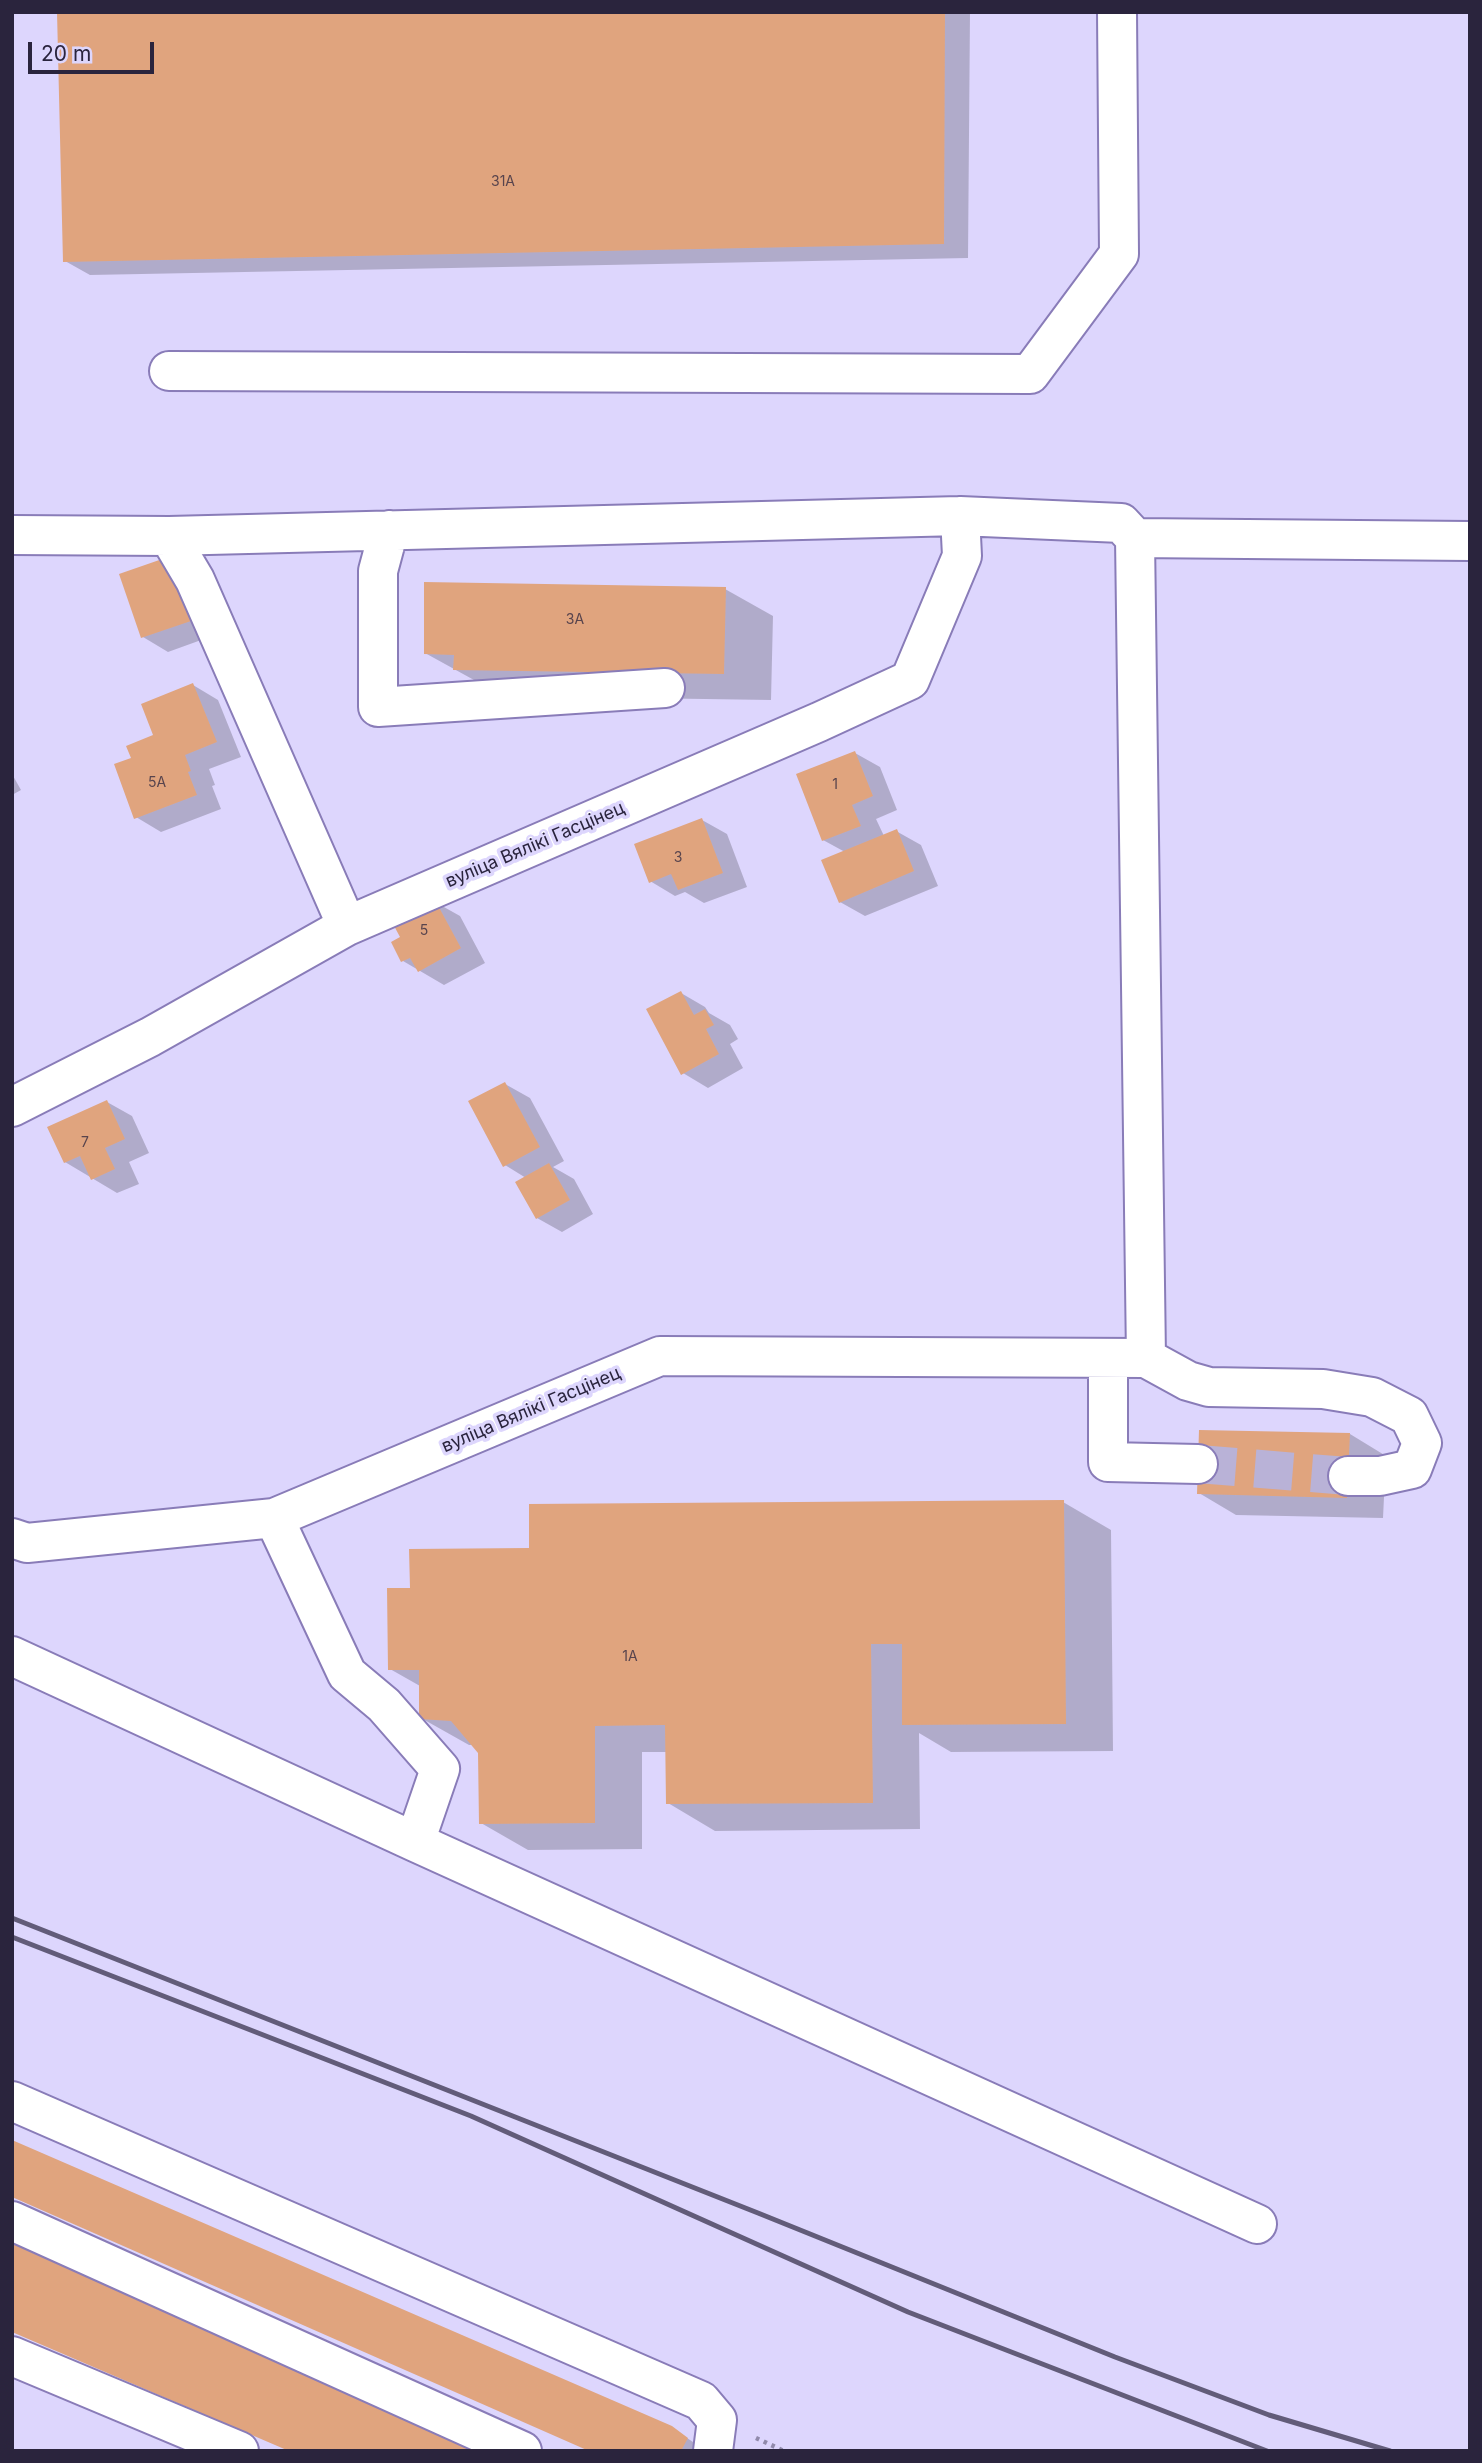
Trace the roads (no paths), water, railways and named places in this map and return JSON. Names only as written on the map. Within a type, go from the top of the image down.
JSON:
[{"type":"street","points":[[169,371],[1030,374],[1119,254],[1117,12]]},
{"type":"street","points":[[12,536],[169,536],[960,516],[1121,523],[1135,537],[1146,1358],[1188,1381],[1209,1387],[1323,1389],[1372,1397],[1409,1416],[1422,1443],[1412,1469],[1364,1476]]},
{"type":"street","name":"вуліца Вялікі Гасцінец","points":[[12,1107],[150,1037],[347,926],[910,680],[962,556],[960,516]]},
{"type":"street","points":[[389,530],[378,571],[378,707],[665,688]]},
{"type":"street","points":[[169,536],[195,580],[347,926]]},
{"type":"street","points":[[1135,537],[1470,541]]},
{"type":"street","name":"вуліца Вялікі Гасцінец","points":[[12,1538],[27,1543],[274,1518],[660,1356],[1146,1358]]},
{"type":"street","points":[[1108,1358],[1108,1462],[1198,1464]]},
{"type":"street","points":[[274,1518],[347,1674],[384,1705],[440,1769],[415,1842]]},
{"type":"street","points":[[12,1656],[1257,2224]]},
{"type":"street","points":[[12,2101],[701,2401],[717,2420],[713,2451]]},
{"type":"street","points":[[12,2221],[522,2451]]},
{"type":"street","points":[[12,2356],[239,2451]]},
{"type":"tunnel","points":[[1198,1464],[1348,1476]]},
{"type":"railway","points":[[12,1918],[1115,2357],[1269,2415],[1390,2451]]},
{"type":"railway","points":[[12,1937],[471,2116],[908,2312],[1267,2451]]}]
